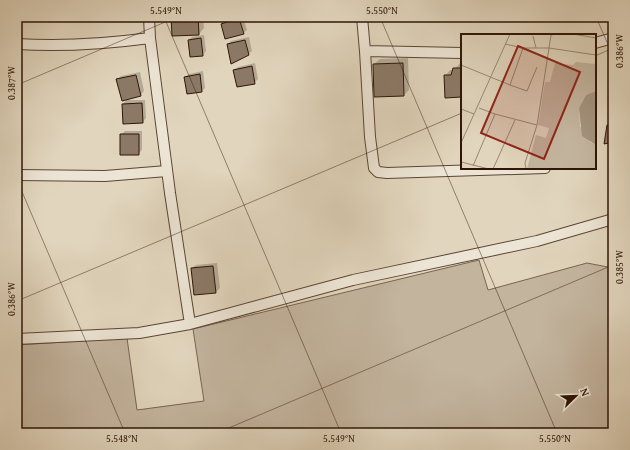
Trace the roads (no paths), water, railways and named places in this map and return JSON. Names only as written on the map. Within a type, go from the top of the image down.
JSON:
[{"type":"street","points":[[149,17],[150,38],[167,171],[190,324]]},
{"type":"street","points":[[362,17],[370,136],[374,168],[378,172],[387,174],[519,169]]},
{"type":"street","points":[[17,44],[47,46],[96,45],[150,38]]},
{"type":"street","points":[[596,42],[613,38]]},
{"type":"street","points":[[365,51],[461,53]]},
{"type":"street","points":[[17,174],[105,176],[167,171]]},
{"type":"street","points":[[17,339],[138,333],[190,324],[353,280],[537,241],[613,219]]}]
